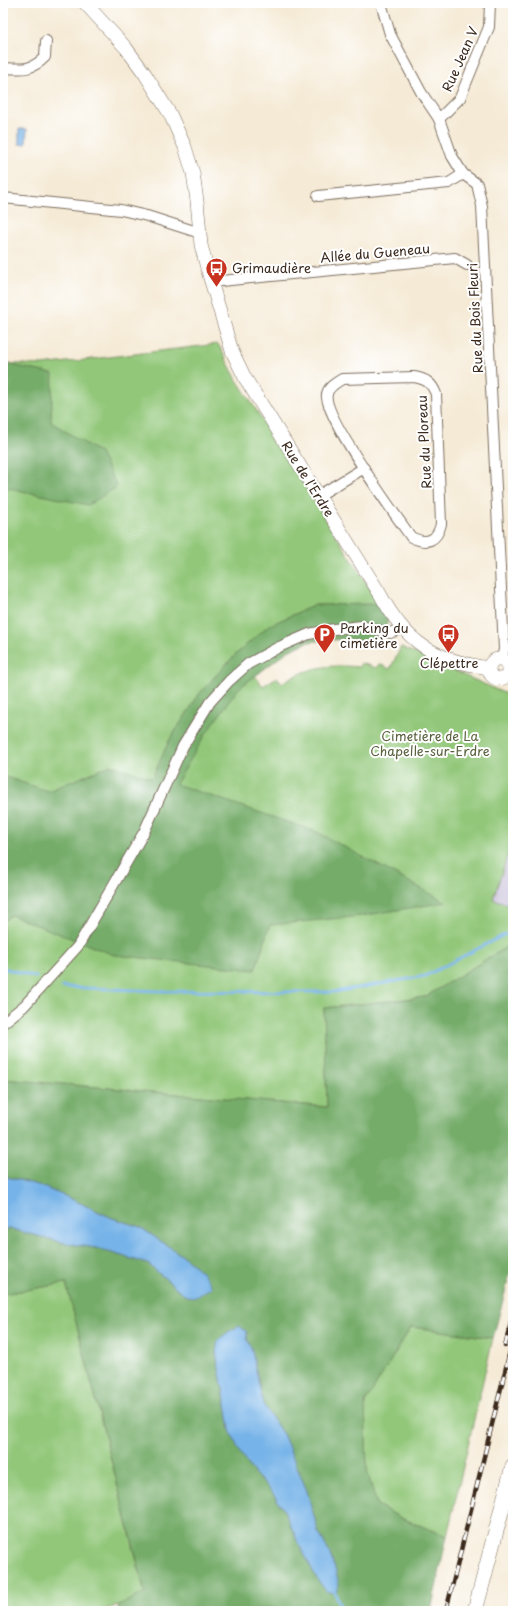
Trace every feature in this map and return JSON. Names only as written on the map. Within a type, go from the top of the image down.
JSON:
[{"type":"main road","points":[[475,1611],[513,1466]]},
{"type":"street","name":"Rue de l'Erdre","points":[[85,3],[126,48],[145,74],[170,114],[185,146],[193,173],[201,245],[232,351],[245,378],[380,594],[390,613],[403,628],[425,648],[440,656],[489,668]]},
{"type":"street","name":"Rue du Bois Fleuri","points":[[381,3],[390,34],[421,92],[439,119],[452,156],[463,174],[477,184],[482,206],[504,654],[502,659]]},
{"type":"street","name":"Rue Jean V","points":[[439,119],[460,98],[489,27],[490,3]]},
{"type":"street","points":[[3,68],[22,69],[37,66],[46,57],[46,41]]},
{"type":"street","points":[[318,196],[449,183],[463,174]]},
{"type":"street","points":[[3,198],[121,210],[147,216],[194,231],[199,231]]},
{"type":"street","name":"Allée du Gueneau","points":[[211,282],[455,258],[467,265]]},
{"type":"street","name":"Rue du Ploreau","points":[[414,377],[425,379],[434,387],[436,394],[441,524],[439,533],[430,540],[421,542],[411,537],[364,468],[334,419],[328,405],[326,394],[331,386],[342,379],[414,377]]},
{"type":"street","points":[[318,496],[364,468]]},
{"type":"street","points":[[3,1024],[24,1006],[78,946],[144,832],[183,746],[210,702],[229,681],[248,664],[279,647],[309,634],[334,629],[362,626],[390,633],[403,628]]},
{"type":"street","points":[[502,659],[510,666],[510,679],[495,679],[490,674],[489,668],[495,660],[502,659]]},
{"type":"shaded area","points":[[513,839],[513,906],[493,899]]},
{"type":"green space","name":"Cimetière de La Chapelle-sur-Erdre","points":[[218,344],[237,380],[380,604],[315,605],[268,626],[234,656],[200,693],[169,741],[153,778],[205,735],[237,689],[255,676],[263,686],[277,677],[281,683],[301,673],[319,668],[337,666],[359,667],[361,663],[376,668],[379,664],[390,669],[401,647],[513,697],[513,839],[493,899],[513,906],[513,943],[425,997],[324,1008],[327,1107],[3,1079],[3,363],[42,365]]},
{"type":"green space","points":[[3,363],[53,374],[51,422],[100,453],[117,487],[88,505],[3,487]]},
{"type":"green space","points":[[380,604],[388,621],[378,646],[354,639],[308,642],[288,651],[238,689],[205,735],[176,784],[317,832],[446,902],[361,916],[270,925],[255,970],[114,955],[11,915],[3,922],[3,776],[48,791],[111,765],[152,778],[169,741],[200,693],[234,656],[268,626],[315,605]]},
{"type":"green space","points":[[513,943],[513,1262],[493,1338],[411,1327],[365,1403],[367,1471],[377,1505],[401,1518],[447,1536],[431,1611],[118,1611],[118,1606],[145,1592],[66,1283],[3,1294],[3,1229],[11,1229],[69,1244],[96,1248],[148,1264],[186,1296],[187,1259],[140,1227],[112,1218],[38,1185],[3,1176],[3,1079],[327,1107],[324,1008],[425,997]],"holes":[[[247,1332],[247,1338],[252,1351],[263,1404],[284,1436],[307,1491],[318,1531],[329,1552],[336,1572],[317,1579],[297,1540],[285,1512],[272,1492],[255,1474],[230,1430],[216,1353]]]},
{"type":"green space","points":[[66,1283],[145,1593],[118,1606],[97,1611],[3,1611],[3,1294]]},
{"type":"green space","points":[[411,1327],[493,1338],[447,1536],[401,1518],[377,1505],[367,1471],[365,1402]]},
{"type":"water","points":[[19,129],[27,129],[26,144],[19,144]]},
{"type":"water","points":[[3,1176],[38,1185],[112,1218],[140,1227],[187,1259],[203,1273],[212,1287],[196,1297],[186,1296],[148,1264],[96,1248],[69,1244],[11,1229],[3,1229]]},
{"type":"water","points":[[239,1326],[247,1332],[247,1338],[252,1351],[263,1404],[284,1436],[307,1491],[318,1531],[329,1552],[339,1585],[335,1593],[326,1591],[317,1579],[297,1540],[285,1512],[272,1492],[255,1474],[240,1453],[230,1430],[216,1353],[218,1340]]},
{"type":"waterway","points":[[62,987],[159,991],[334,992],[425,976],[506,934]]},
{"type":"waterway","points":[[3,968],[36,977]]},
{"type":"waterway","points":[[334,1590],[342,1611]]},
{"type":"railway","points":[[505,1346],[513,1314]]},
{"type":"railway","points":[[446,1611],[513,1339]]},
{"type":"place","name":"Grimaudière","points":[[216,288]]},
{"type":"place","name":"Parking du cimetière","points":[[325,654]]},
{"type":"place","name":"Clépettre","points":[[449,654]]}]
